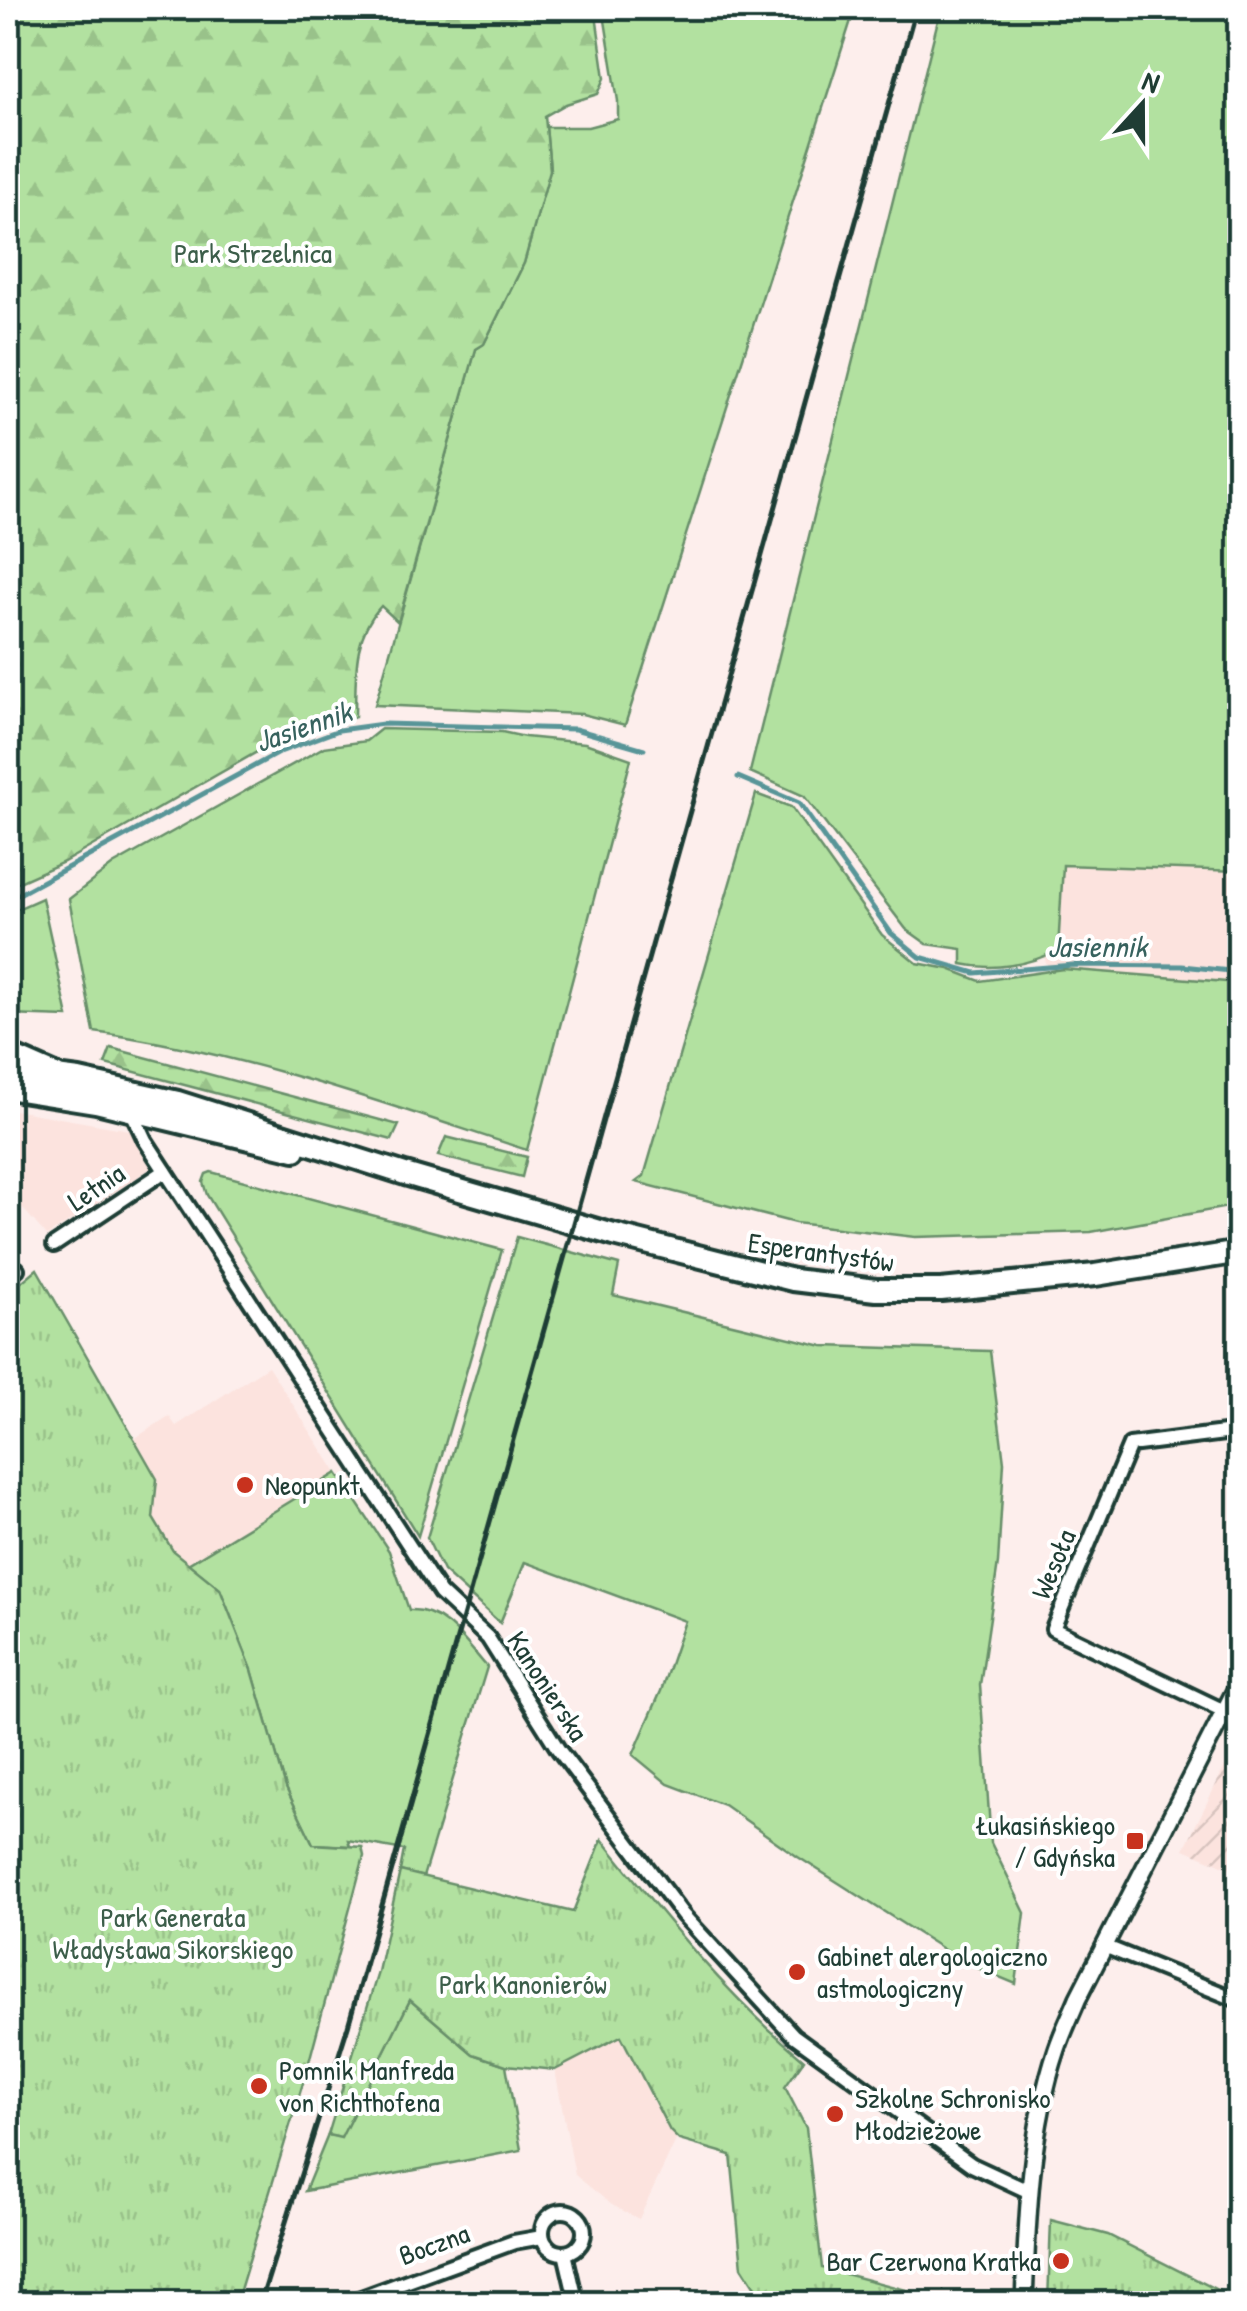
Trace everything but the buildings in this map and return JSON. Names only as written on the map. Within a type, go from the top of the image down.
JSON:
[{"type":"main road","name":"Esperantystów","points":[[8,1071],[79,1080],[178,1102],[405,1174],[724,1265],[792,1280],[876,1290],[940,1290],[1095,1275],[1240,1252]]},
{"type":"main road","name":"Esperantystów","points":[[8,1088],[64,1095],[405,1174]]},
{"type":"street","points":[[8,1050],[79,1080]]},
{"type":"street","name":"Kanonierska","points":[[131,1110],[165,1171],[440,1594],[488,1638],[558,1749],[683,1916],[793,2035],[972,2165],[1030,2192]]},
{"type":"street","name":"Letnia","points":[[54,1245],[165,1171]]},
{"type":"street","name":"Wesoła","points":[[1224,1711],[1053,1629],[1130,1446],[1240,1430]]},
{"type":"street","points":[[1024,2304],[1030,2192],[1057,2049],[1078,1998],[1240,1681]]},
{"type":"street","points":[[1104,1946],[1240,2001]]},
{"type":"street","points":[[562,2210],[576,2215],[584,2227],[582,2242],[564,2254],[550,2249],[542,2237],[544,2222],[562,2210]]},
{"type":"street","name":"Boczna","points":[[345,2304],[514,2242],[542,2237]]},
{"type":"street","points":[[564,2254],[577,2304]]},
{"type":"shaded area","points":[[1063,865],[1239,871],[1239,983],[1049,970],[1044,957],[1058,949]]},
{"type":"shaded area","points":[[8,1109],[129,1130],[154,1166],[47,1236],[18,1203],[8,1179]]},
{"type":"shaded area","points":[[268,1366],[337,1473],[188,1563],[173,1551],[153,1518],[157,1479],[134,1439],[169,1416],[176,1426]]},
{"type":"shaded area","points":[[1239,1738],[1239,1872],[1184,1849]]},
{"type":"shaded area","points":[[622,2036],[652,2100],[677,2138],[639,2219],[612,2205],[575,2175],[555,2070]]},
{"type":"green space","name":"Park Strzelnica","points":[[8,8],[595,8],[605,78],[598,94],[566,104],[545,116],[550,170],[524,263],[484,344],[476,349],[398,622],[381,606],[360,644],[355,717],[278,740],[64,862],[8,887]]},
{"type":"green space","points":[[603,8],[855,8],[625,725],[582,714],[375,705],[476,349],[484,344],[524,263],[550,170],[546,127],[588,127],[618,119]]},
{"type":"green space","points":[[941,8],[1240,8],[1239,871],[1063,865],[1058,950],[998,967],[962,964],[962,949],[927,944],[906,929],[804,796],[750,772]]},
{"type":"green space","points":[[381,729],[502,732],[585,743],[631,759],[527,1150],[259,1066],[94,1032],[69,899],[113,865],[324,747],[366,741]]},
{"type":"green space","points":[[756,794],[791,807],[882,935],[917,963],[949,969],[980,981],[1063,969],[1239,983],[1239,1205],[1091,1232],[915,1237],[795,1223],[636,1182],[644,1176]]},
{"type":"green space","points":[[42,898],[68,1017],[8,1015],[8,913]]},
{"type":"green space","points":[[111,1048],[399,1125],[392,1140],[105,1064]]},
{"type":"green space","points":[[446,1137],[527,1157],[522,1177],[438,1156]]},
{"type":"green space","points":[[211,1172],[502,1250],[418,1536],[207,1195],[203,1182]]},
{"type":"green space","points":[[517,1237],[619,1265],[613,1295],[823,1346],[990,1351],[1004,1462],[998,1563],[980,1685],[991,1843],[1025,1913],[1016,1984],[963,1962],[724,1805],[668,1784],[633,1755],[685,1621],[525,1562],[500,1623],[443,1571],[427,1538]]},
{"type":"green space","name":"Park Generała Władysława Sikorskiego","points":[[37,1269],[157,1479],[153,1518],[173,1551],[220,1589],[252,1670],[286,1788],[313,1844],[362,1847],[364,1856],[306,2073],[236,2303],[8,2303],[8,1293]]},
{"type":"green space","points":[[337,1473],[389,1551],[409,1610],[443,1621],[487,1667],[423,1877],[400,1871],[404,1850],[348,1840],[350,1846],[313,1844],[286,1788],[252,1670],[220,1589],[188,1564]]},
{"type":"green space","name":"Park Kanonierów","points":[[602,1839],[722,1982],[804,2060],[785,2087],[806,2128],[822,2268],[956,2303],[765,2303],[742,2267],[731,2155],[679,2140],[670,2131],[621,2036],[555,2070],[506,2065],[473,2054],[410,2000],[341,2138],[328,2135],[378,1972],[400,1871],[573,1912]]},
{"type":"green space","points":[[410,2000],[473,2054],[506,2065],[521,2150],[305,2191],[328,2135],[341,2137]]},
{"type":"green space","points":[[1051,2220],[1108,2235],[1239,2303],[1048,2303]]},
{"type":"waterway","name":"Jasiennik","points":[[8,900],[280,752],[339,730],[383,724],[575,729],[644,749]]},
{"type":"waterway","name":"Jasiennik","points":[[738,777],[799,803],[891,933],[920,957],[975,973],[1073,965],[1182,966],[1240,972]]},
{"type":"railway","points":[[260,2304],[348,2026],[916,8]]},
{"type":"place","name":"Neopunkt","points":[[245,1485]]},
{"type":"place","name":"Łukasińskiego / Gdyńska","points":[[1135,1841]]},
{"type":"place","name":"Gabinet alergologiczno astmologiczny","points":[[797,1972]]},
{"type":"place","name":"Pomnik Manfreda von Richthofena","points":[[259,2086]]},
{"type":"place","name":"Szkolne Schronisko Młodzieżowe","points":[[835,2114]]},
{"type":"place","name":"Bar Czerwona Kratka","points":[[1061,2261]]}]
